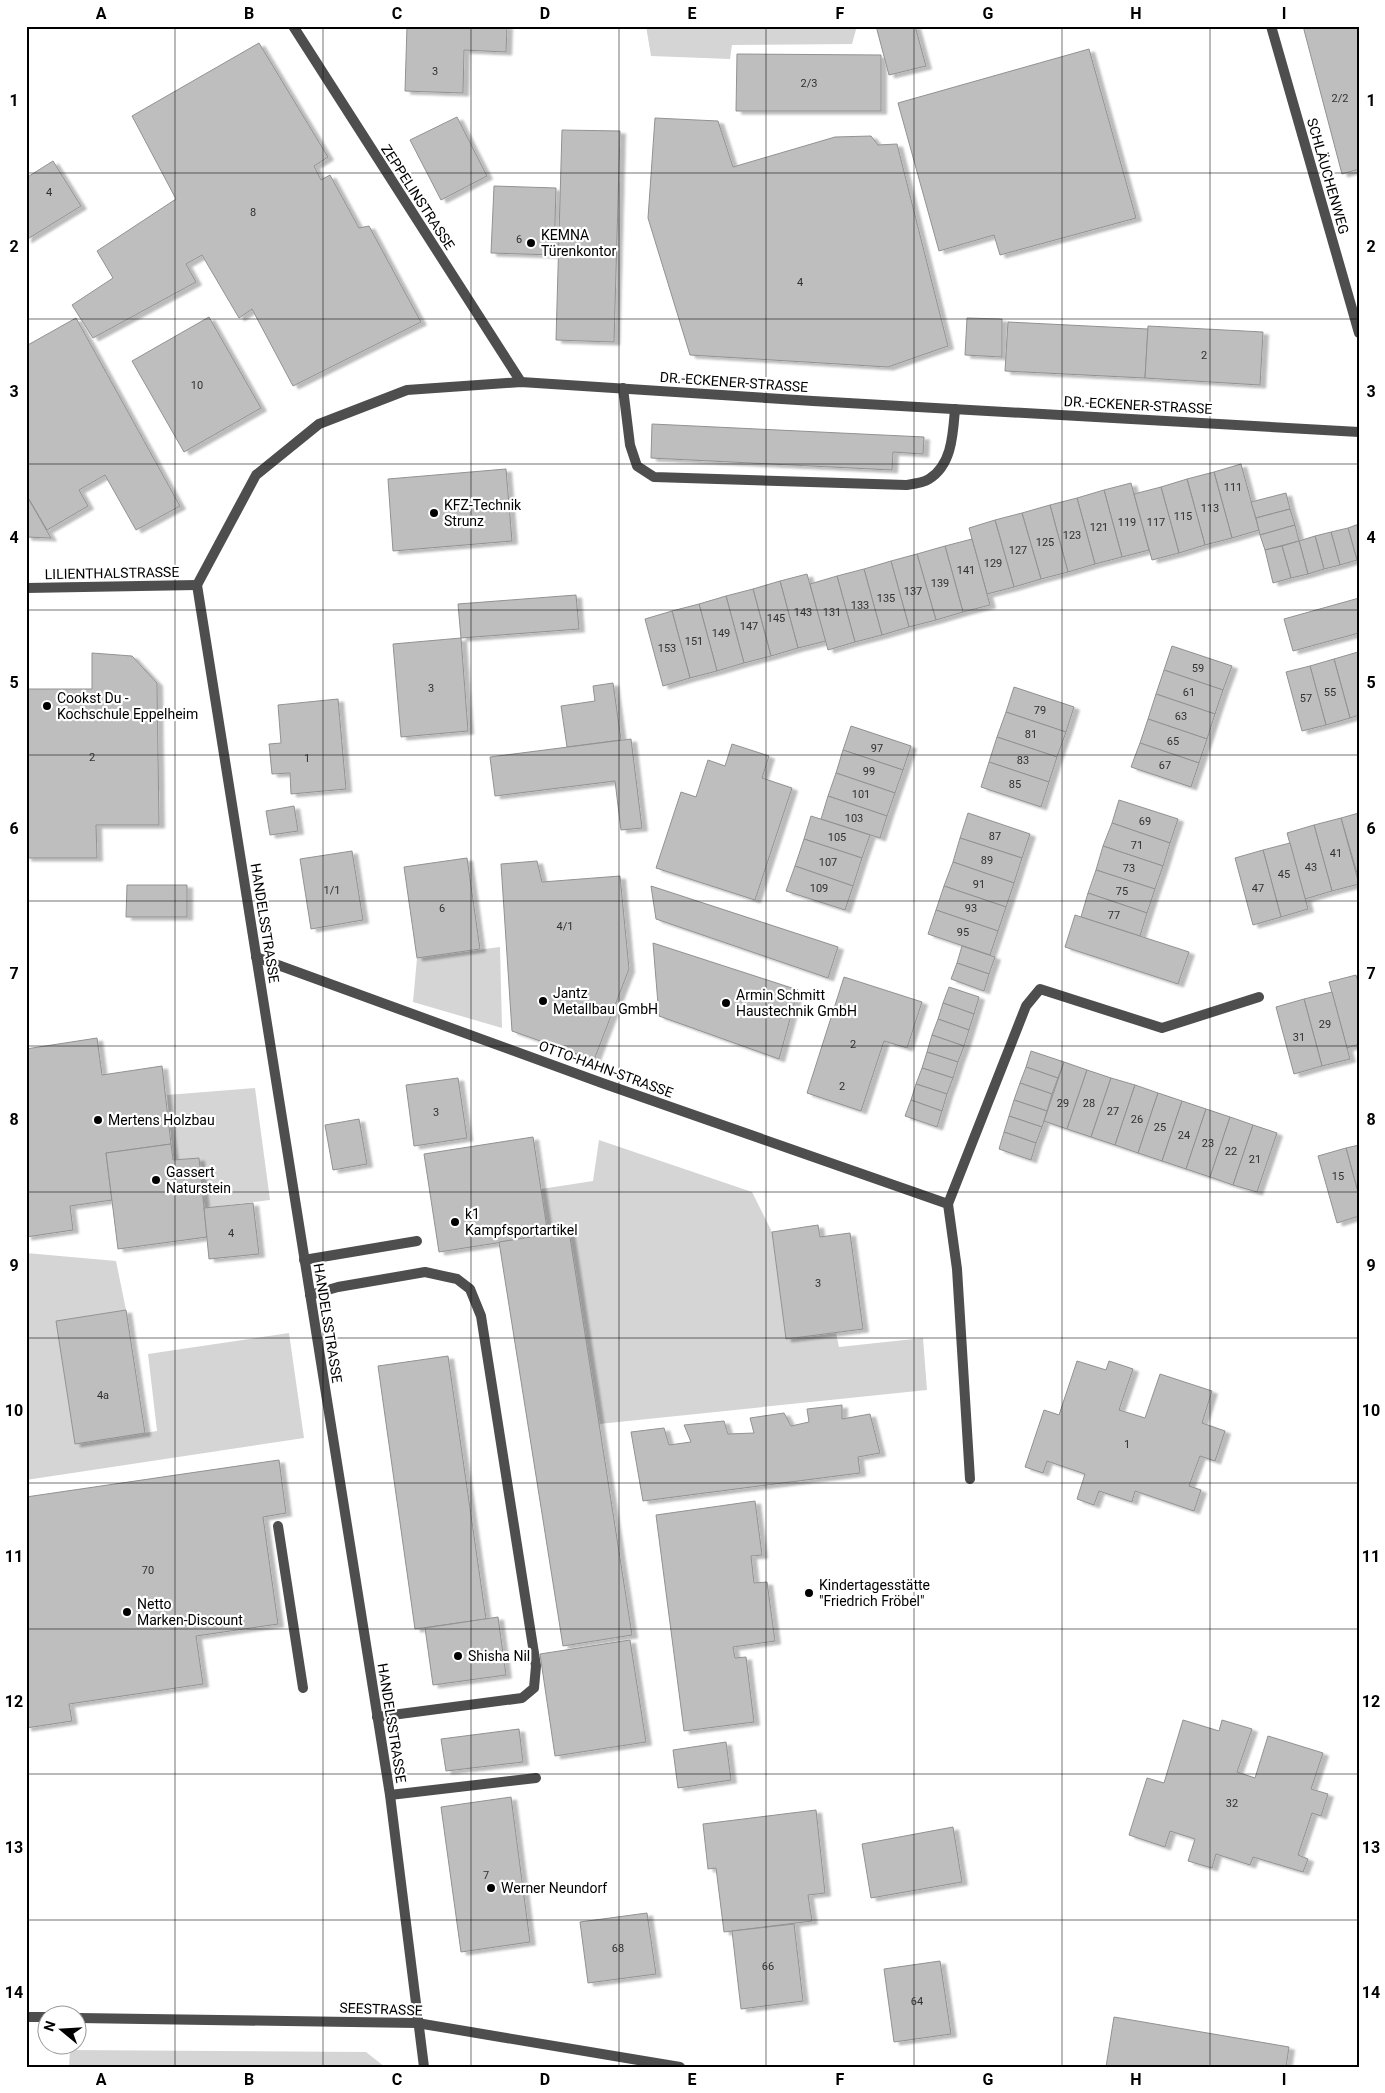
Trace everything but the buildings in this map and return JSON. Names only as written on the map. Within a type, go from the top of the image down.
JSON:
[{"type":"street","name":"ZEPPELINSTRASSE","points":[[293,26],[521,382]]},
{"type":"street","name":"SCHLÄUCHENWEG","points":[[1271,26],[1359,333]]},
{"type":"street","name":"DR.-ECKENER-STRASSE","points":[[197,585],[256,475],[318,424],[407,390],[521,382],[1359,432]]},
{"type":"street","points":[[623,388],[630,445],[637,466],[654,476],[906,486],[928,480],[944,467],[952,438],[955,409]]},
{"type":"street","name":"LILIENTHALSTRASSE","points":[[26,588],[197,585]]},
{"type":"street","name":"HANDELSSTRASSE","points":[[197,585],[390,1795],[424,2067]]},
{"type":"street","name":"OTTO-HAHN-STRASSE","points":[[256,957],[602,1083],[948,1204]]},
{"type":"street","points":[[970,1479],[957,1270],[948,1204],[1026,1006],[1040,989],[1162,1028],[1259,998]]},
{"type":"street","points":[[304,1260],[417,1241]]},
{"type":"street","points":[[310,1295],[338,1287],[425,1272],[457,1279],[470,1289],[481,1316],[536,1666],[534,1688],[522,1698],[377,1717]]},
{"type":"street","points":[[278,1526],[303,1688]]},
{"type":"street","points":[[390,1795],[536,1778]]},
{"type":"street","name":"SEESTRASSE","points":[[88,2018],[418,2022],[680,2067]]},
{"type":"shaded area","points":[[646,26],[857,26],[852,44],[732,45],[730,59],[651,56]]},
{"type":"shaded area","points":[[500,947],[502,1028],[413,1002],[417,958]]},
{"type":"shaded area","points":[[255,1088],[270,1200],[204,1208],[199,1158],[173,1160],[167,1095]]},
{"type":"shaded area","points":[[599,1140],[752,1192],[772,1232],[786,1339],[836,1333],[839,1347],[923,1338],[927,1390],[599,1424],[548,1235],[541,1189],[593,1181]]},
{"type":"shaded area","points":[[26,1253],[116,1261],[126,1310],[56,1321],[75,1444],[157,1431],[148,1354],[289,1333],[304,1438],[26,1480]]},
{"type":"shaded area","points":[[88,2050],[366,2052],[385,2067],[69,2067],[70,2056],[88,2056]]},
{"type":"place","name":"KEMNA Türenkontor","points":[[531,243]]},
{"type":"place","name":"KFZ-Technik Strunz","points":[[434,513]]},
{"type":"place","name":"Cookst Du - Kochschule Eppelheim","points":[[47,706]]},
{"type":"place","name":"Jantz Metallbau GmbH","points":[[543,1001]]},
{"type":"place","name":"Armin Schmitt Haustechnik GmbH","points":[[726,1003]]},
{"type":"place","name":"Mertens Holzbau","points":[[98,1120]]},
{"type":"place","name":"Gassert Naturstein","points":[[156,1180]]},
{"type":"place","name":"k1 Kampfsportartikel","points":[[455,1222]]},
{"type":"place","name":"Kindertagesstätte \"Friedrich Fröbel\"","points":[[809,1593]]},
{"type":"place","name":"Netto Marken-Discount","points":[[127,1612]]},
{"type":"place","name":"Shisha Nil","points":[[458,1656]]},
{"type":"place","name":"Werner Neundorf","points":[[491,1888]]}]
